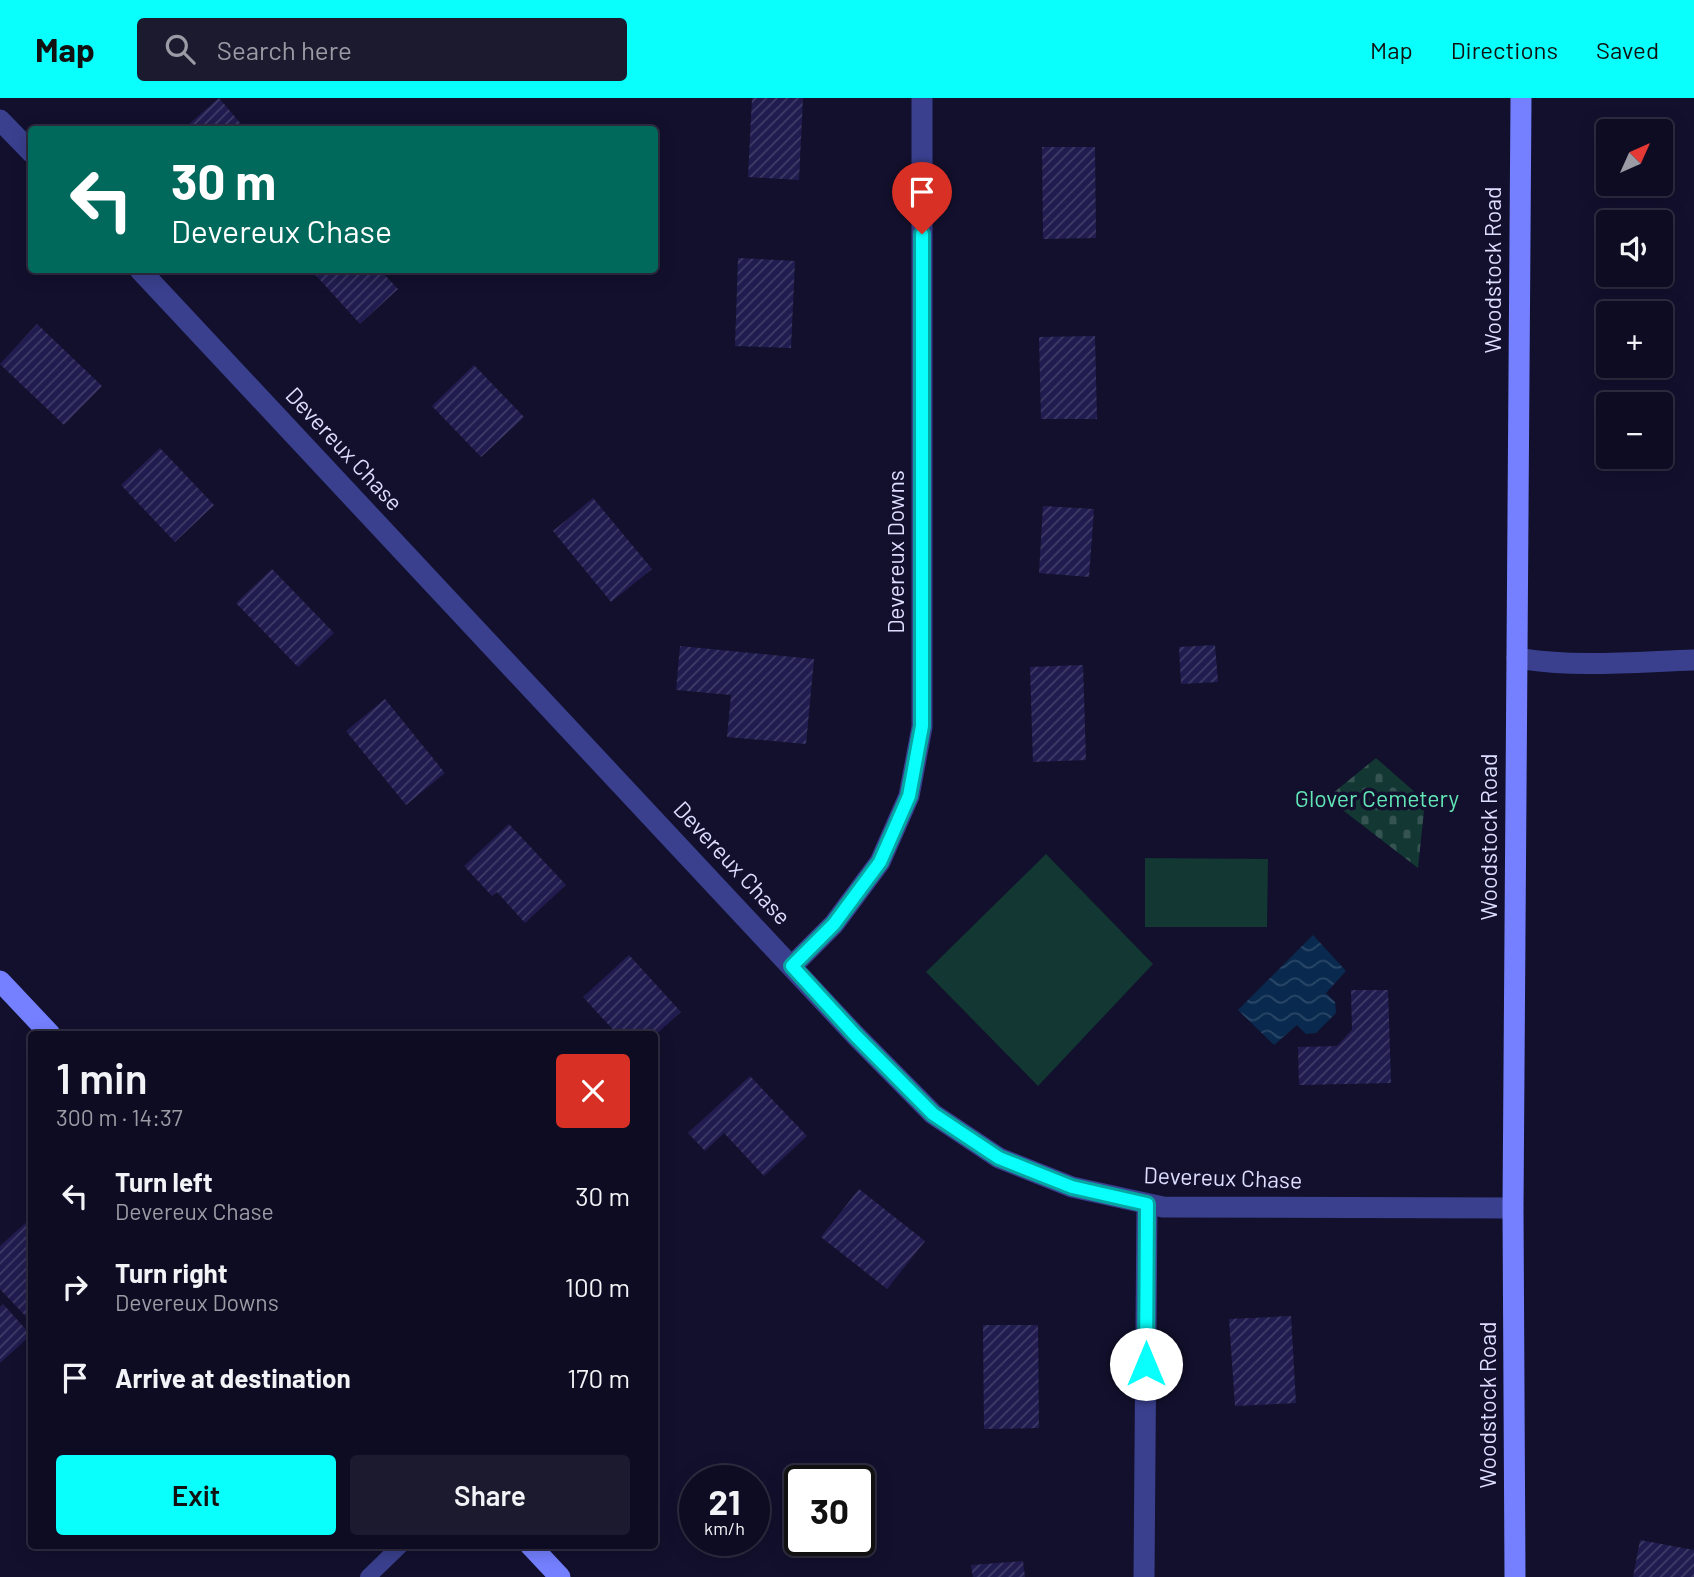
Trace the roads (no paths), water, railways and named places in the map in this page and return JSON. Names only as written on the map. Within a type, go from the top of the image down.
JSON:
[{"type":"street","name":"Devereux Downs","points":[[792,966],[834,924],[880,862],[909,796],[922,726],[922,98]]},
{"type":"street","name":"Woodstock Road","points":[[1515,1577],[1513,1208],[1521,98]]},
{"type":"street","points":[[0,120],[28,149]]},
{"type":"street","name":"Devereux Chase","points":[[143,273],[856,1036],[933,1114],[999,1158],[1072,1187],[1164,1207],[1513,1208]]},
{"type":"street","points":[[1517,658],[1546,663],[1586,664],[1694,660]]},
{"type":"street","points":[[0,981],[47,1031]]},
{"type":"street","points":[[1144,1577],[1147,1204]]},
{"type":"street","points":[[534,1549],[560,1577]]},
{"type":"lane","points":[[368,1577],[397,1549]]},
{"type":"water","points":[[1313,935],[1346,971],[1326,993],[1335,1002],[1336,1013],[1316,1033],[1306,1034],[1297,1025],[1274,1045],[1238,1010]]},
{"type":"park label","name":"Glover Cemetery","points":[[1377,799]]}]
